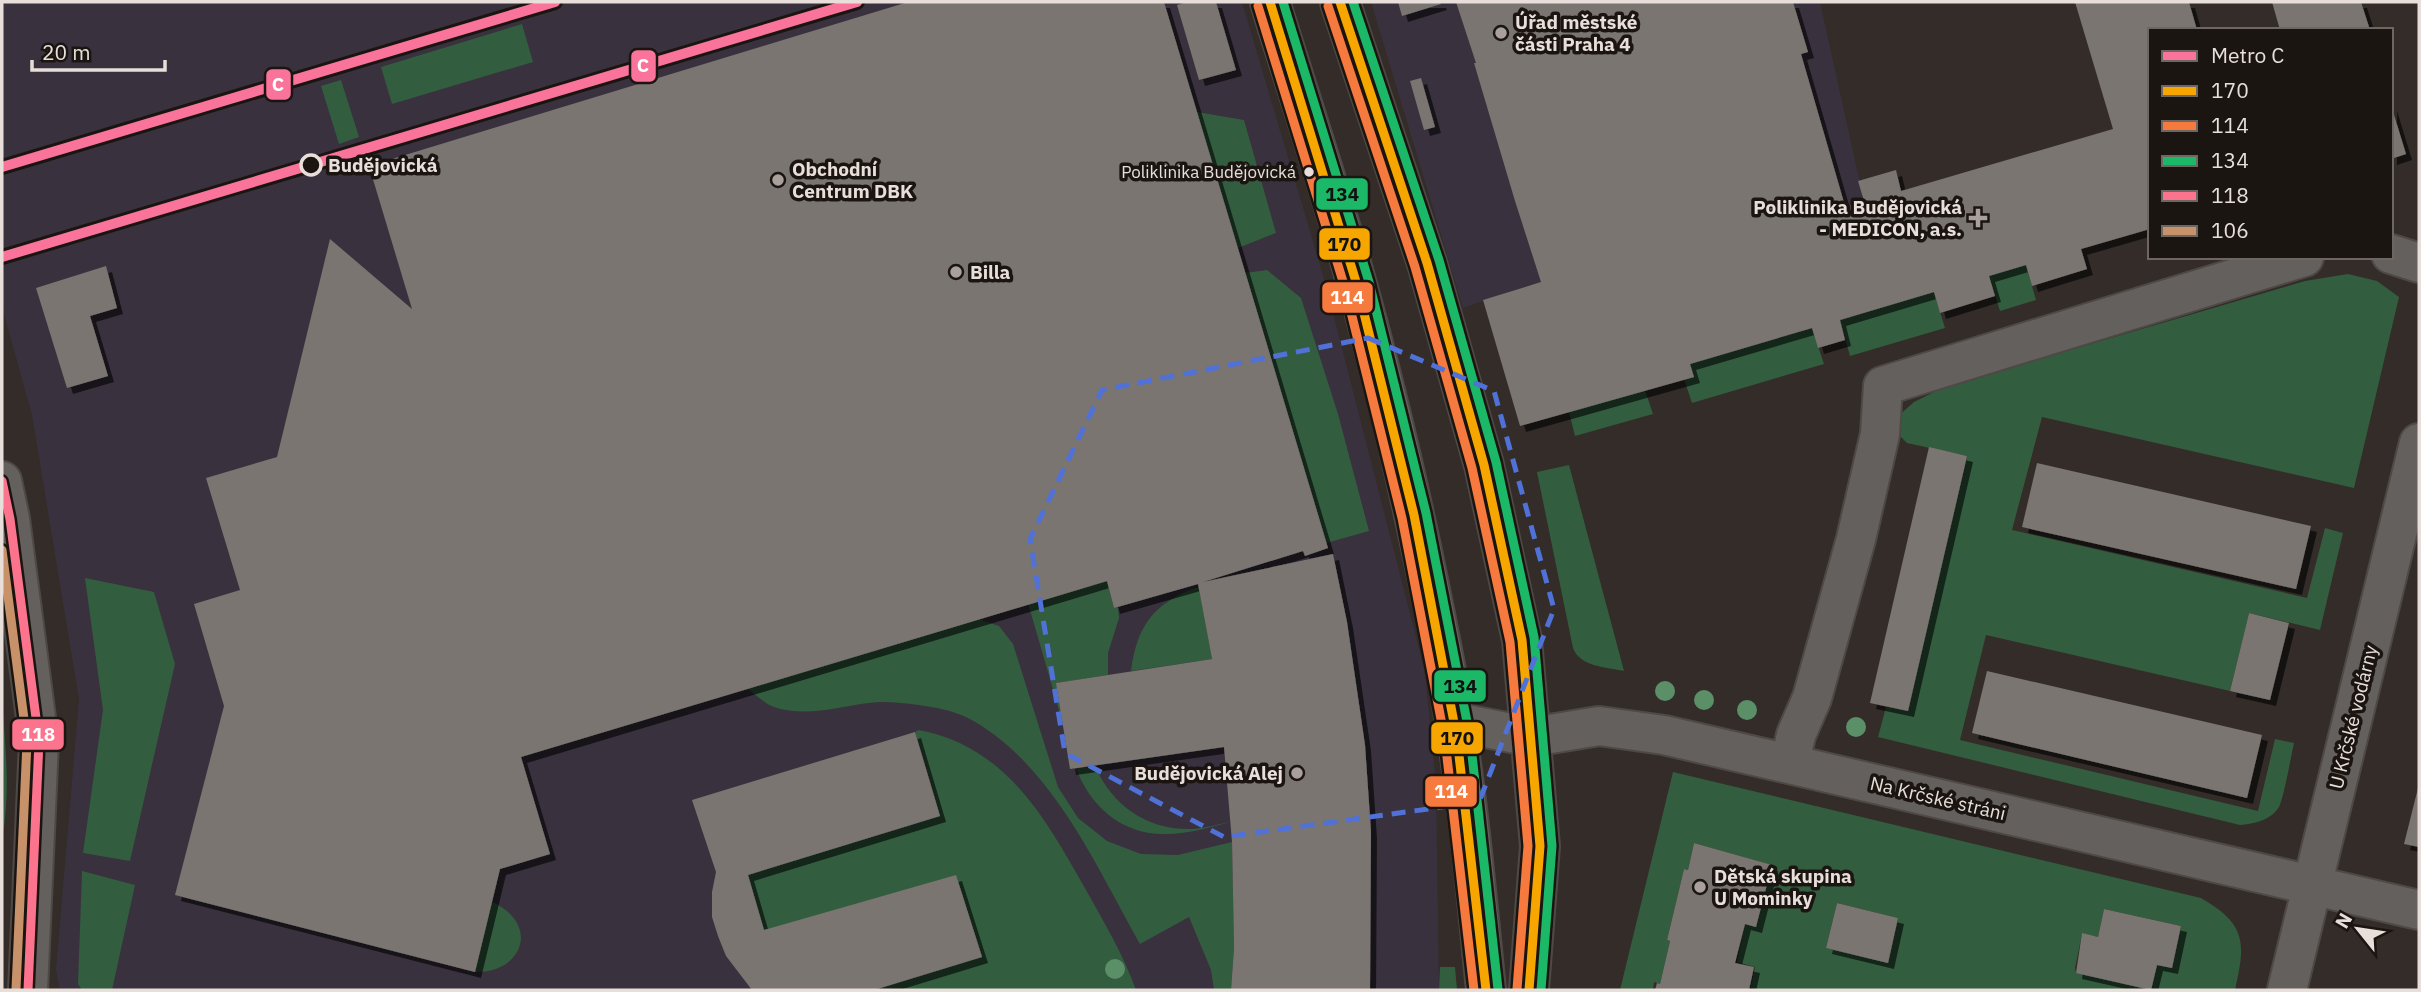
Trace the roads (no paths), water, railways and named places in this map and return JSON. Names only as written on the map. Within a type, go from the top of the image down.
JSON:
[{"type":"street","points":[[1270,2],[1357,285],[1401,459],[1444,655],[1468,817],[1486,990]]},
{"type":"street","points":[[1340,2],[1427,263],[1484,466],[1522,640],[1540,846],[1529,990]]},
{"type":"street","points":[[2393,255],[2419,263]]},
{"type":"street","points":[[1790,763],[1796,735],[1812,698],[1856,539],[1880,434],[1883,386],[2297,259]]},
{"type":"street","name":"U Krčské vodárny","points":[[2287,990],[2419,443]]},
{"type":"street","points":[[2,481],[14,547],[39,741],[28,990]]},
{"type":"street","name":"Na Krčské stráni","points":[[1455,722],[1532,737],[1599,726],[1664,735],[2419,910]]},
{"type":"metro line","name":"C","points":[[2,167],[555,2]]},
{"type":"metro line","name":"C","points":[[2,257],[857,2]]},
{"type":"place","name":"Úřad městské části Praha 4","points":[[1501,33]]},
{"type":"place","name":"Budějovická","points":[[311,165]]},
{"type":"place","name":"Poliklinika Budějovická","points":[[1309,172]]},
{"type":"place","name":"Obchodní Centrum DBK","points":[[778,180]]},
{"type":"place","name":"Poliklinika Budějovická - MEDICON, a.s.","points":[[1978,218]]},
{"type":"place","name":"Billa","points":[[956,272]]},
{"type":"place","name":"Budějovická Alej","points":[[1297,773]]},
{"type":"place","name":"Dětská skupina U Mominky","points":[[1700,887]]}]
